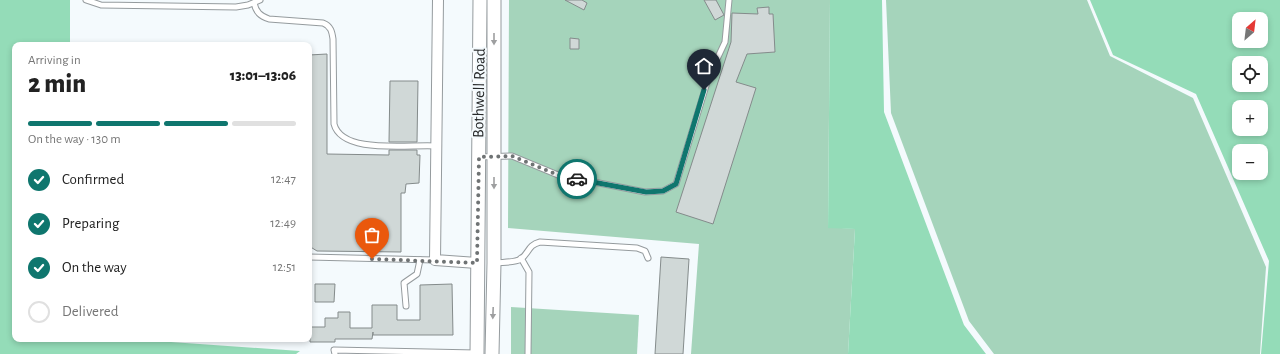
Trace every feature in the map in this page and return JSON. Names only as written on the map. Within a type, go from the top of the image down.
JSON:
[{"type":"main road","name":"Bothwell Road","points":[[480,0],[477,354],[492,353],[494,263],[494,0]]},
{"type":"main road","points":[[477,263],[494,263]]},
{"type":"street","points":[[438,0],[435,260],[477,263]]},
{"type":"lane","points":[[86,0],[101,5],[236,6],[254,3],[260,0]]},
{"type":"lane","points":[[479,157],[512,156],[558,175],[646,192],[663,191],[676,184],[708,76],[725,42],[729,0]]},
{"type":"lane","points":[[254,3],[256,10],[261,16],[269,19],[323,23],[328,25],[333,39],[334,124],[336,131],[342,137],[351,142],[377,146],[436,146]]},
{"type":"lane","points":[[494,263],[512,262],[522,258],[530,246],[540,242],[637,248],[645,251],[648,258]]},
{"type":"lane","points":[[312,257],[435,260]]},
{"type":"lane","points":[[522,258],[529,272],[528,354]]},
{"type":"lane","points":[[406,306],[404,283],[417,274],[420,260]]},
{"type":"lane","points":[[335,354],[334,350],[477,354]]},
{"type":"green space","points":[[0,0],[70,0],[70,42],[12,42],[12,342],[171,342],[300,351],[296,354],[0,354]]},
{"type":"green space","points":[[509,0],[830,0],[828,227],[855,229],[848,354],[691,354],[699,244],[508,228]]},
{"type":"green space","points":[[830,0],[882,0],[884,112],[964,325],[986,354],[848,354],[855,229],[828,228]]},
{"type":"green space","points":[[886,0],[1087,0],[1110,56],[1193,98],[1266,267],[1260,354],[994,354],[969,321],[891,113]]},
{"type":"green space","points":[[1090,0],[1280,0],[1280,354],[1261,354],[1269,261],[1234,180],[1268,180],[1268,144],[1232,144],[1232,176],[1196,94],[1113,55]]},
{"type":"green space","points":[[511,307],[639,315],[637,354],[511,354]]},
{"type":"building","points":[[565,0],[582,0],[587,3],[584,10]]},
{"type":"building","points":[[704,0],[716,0],[724,15],[715,20]]},
{"type":"building","points":[[769,7],[769,14],[773,14],[775,52],[747,54],[736,82],[756,88],[713,224],[676,212],[731,42],[732,13],[758,14],[757,8]]},
{"type":"building","points":[[570,38],[579,39],[579,49],[570,49]]},
{"type":"building","points":[[327,54],[327,154],[389,155],[389,150],[417,150],[417,155],[420,155],[419,183],[406,184],[405,193],[401,193],[401,252],[317,251],[312,248],[312,55]]},
{"type":"building","points":[[390,81],[418,81],[417,142],[389,142]]},
{"type":"building","points":[[661,257],[689,259],[683,354],[655,354]]},
{"type":"building","points":[[315,284],[335,284],[334,302],[315,302]]},
{"type":"building","points":[[452,284],[453,335],[373,335],[373,332],[372,339],[335,339],[335,342],[312,342],[312,327],[325,327],[325,318],[338,318],[338,312],[350,312],[350,328],[372,328],[372,305],[397,305],[397,320],[420,320],[420,285]]},
{"type":"way so far","points":[[372,259],[435,260],[477,263],[479,157],[512,156],[558,175],[577,179]]},
{"type":"route","points":[[577,179],[646,192],[663,191],[676,184],[704,90]]}]
